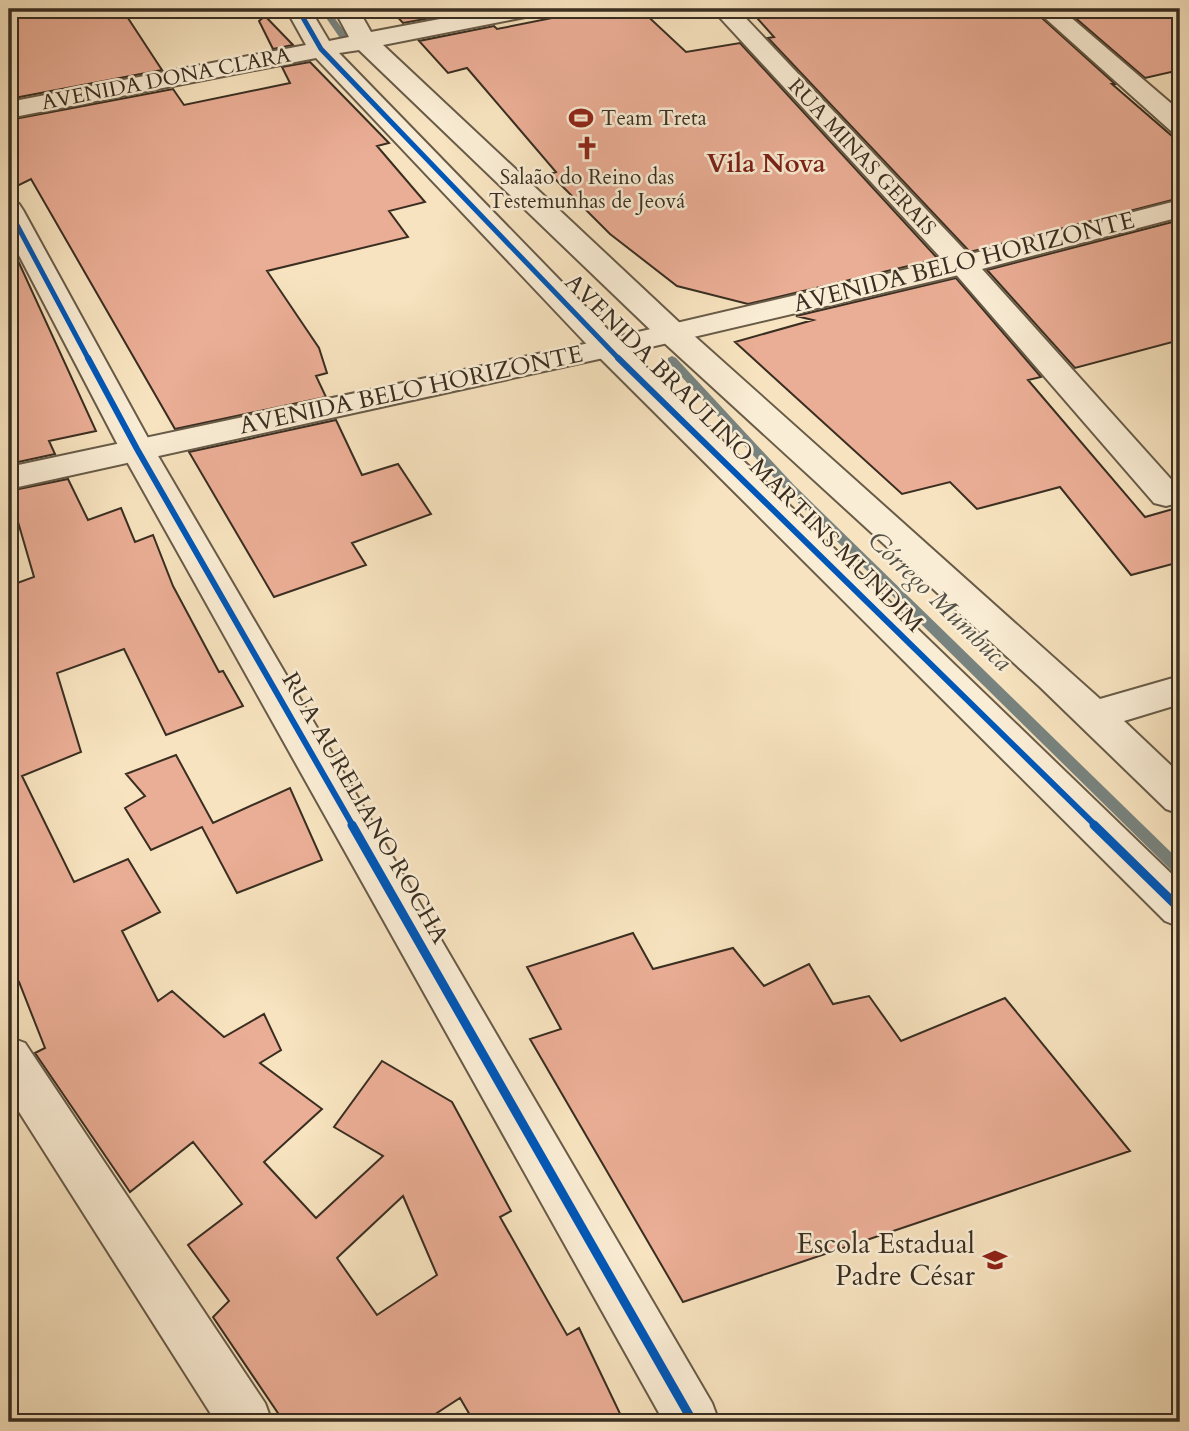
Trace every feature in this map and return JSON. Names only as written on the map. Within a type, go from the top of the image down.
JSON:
[{"type":"street","name":"AVENIDA BRAULINO MARTINS MUNDIM","points":[[299,9],[321,49],[608,348],[1180,909]]},
{"type":"street","name":"AVENIDA BRAULINO MARTINS MUNDIM","points":[[346,9],[363,40],[671,332],[1093,715],[1180,798]]},
{"type":"street","name":"AVENIDA DONA CLARA","points":[[9,110],[530,9]]},
{"type":"street","name":"RUA MINAS GERAIS","points":[[724,9],[963,265],[1166,495]]},
{"type":"street","points":[[1047,9],[1180,125]]},
{"type":"street","name":"AVENIDA BELO HORIZONTE","points":[[9,478],[608,348],[963,265],[1180,208]]},
{"type":"street","name":"RUA AURELIANO ROCHA","points":[[9,210],[137,449],[694,1422]]},
{"type":"street","points":[[1093,715],[1180,690]]},
{"type":"street","points":[[9,1056],[246,1422]]},
{"type":"building","points":[[9,9],[122,9],[162,70],[9,99]]},
{"type":"building","points":[[390,9],[456,9],[459,13],[403,23]]},
{"type":"building","points":[[597,9],[640,9],[686,52],[740,43],[938,259],[748,304],[677,286],[610,234],[550,174],[556,172],[467,68],[448,73],[419,41]]},
{"type":"building","points":[[749,9],[1032,9],[1180,143],[1180,198],[970,252],[768,38],[774,37]]},
{"type":"building","points":[[1065,9],[1180,9],[1180,70],[1145,78]]},
{"type":"building","points":[[265,16],[293,45],[273,49],[259,21]]},
{"type":"building","points":[[310,62],[389,143],[377,146],[425,202],[389,211],[408,237],[267,271],[319,348],[327,373],[316,376],[326,397],[175,429],[31,179],[9,190],[9,120],[173,89],[184,105],[290,83],[282,67]]},
{"type":"building","points":[[1180,220],[1180,340],[1075,368],[987,270]]},
{"type":"building","points":[[9,241],[96,431],[49,441],[55,454],[9,464]]},
{"type":"building","points":[[956,278],[1041,377],[1028,380],[1145,517],[1180,507],[1180,562],[1131,575],[1060,487],[977,509],[950,482],[902,494],[735,342],[813,320],[796,316]]},
{"type":"building","points":[[336,420],[362,475],[398,464],[431,514],[352,543],[366,565],[274,597],[189,452]]},
{"type":"building","points":[[68,479],[88,520],[121,508],[135,542],[153,535],[173,586],[219,672],[223,671],[243,706],[166,735],[124,649],[57,673],[81,752],[22,776],[74,882],[128,859],[160,912],[122,931],[158,1001],[172,991],[224,1037],[264,1014],[281,1050],[260,1063],[322,1109],[264,1162],[316,1218],[383,1156],[334,1127],[382,1061],[452,1102],[511,1211],[500,1217],[567,1335],[579,1328],[624,1422],[474,1422],[460,1398],[423,1422],[284,1422],[213,1317],[229,1301],[188,1245],[242,1204],[193,1142],[130,1192],[35,1053],[45,1048],[19,982],[9,987],[9,586],[34,577],[9,491]],"holes":[[[403,1196],[437,1275],[377,1315],[337,1258]]]},
{"type":"building","points":[[176,755],[213,823],[290,788],[322,860],[237,893],[202,827],[151,850],[125,808],[145,796],[126,774]]},
{"type":"building","points":[[633,933],[653,969],[733,948],[764,986],[809,964],[833,1004],[869,996],[901,1041],[1005,998],[1130,1151],[683,1302],[530,1039],[561,1029],[527,967]]},
{"type":"waterway","name":"Córrego Mumbuca","points":[[324,9],[345,39]]},
{"type":"waterway","name":"Córrego Mumbuca","points":[[672,360],[790,488],[1180,870]]},
{"type":"cycle path","points":[[298,9],[321,49],[608,348],[1180,909]]},
{"type":"cycle path","points":[[9,210],[137,449],[693,1422]]},
{"type":"place","name":"Team Treta","points":[[581,118]]},
{"type":"place","name":"Salaão do Reino das Testemunhas de Jeová","points":[[587,148]]},
{"type":"place","name":"Escola Estadual Padre César","points":[[995,1260]]},
{"type":"district","name":"Vila Nova","points":[[766,163]]}]
